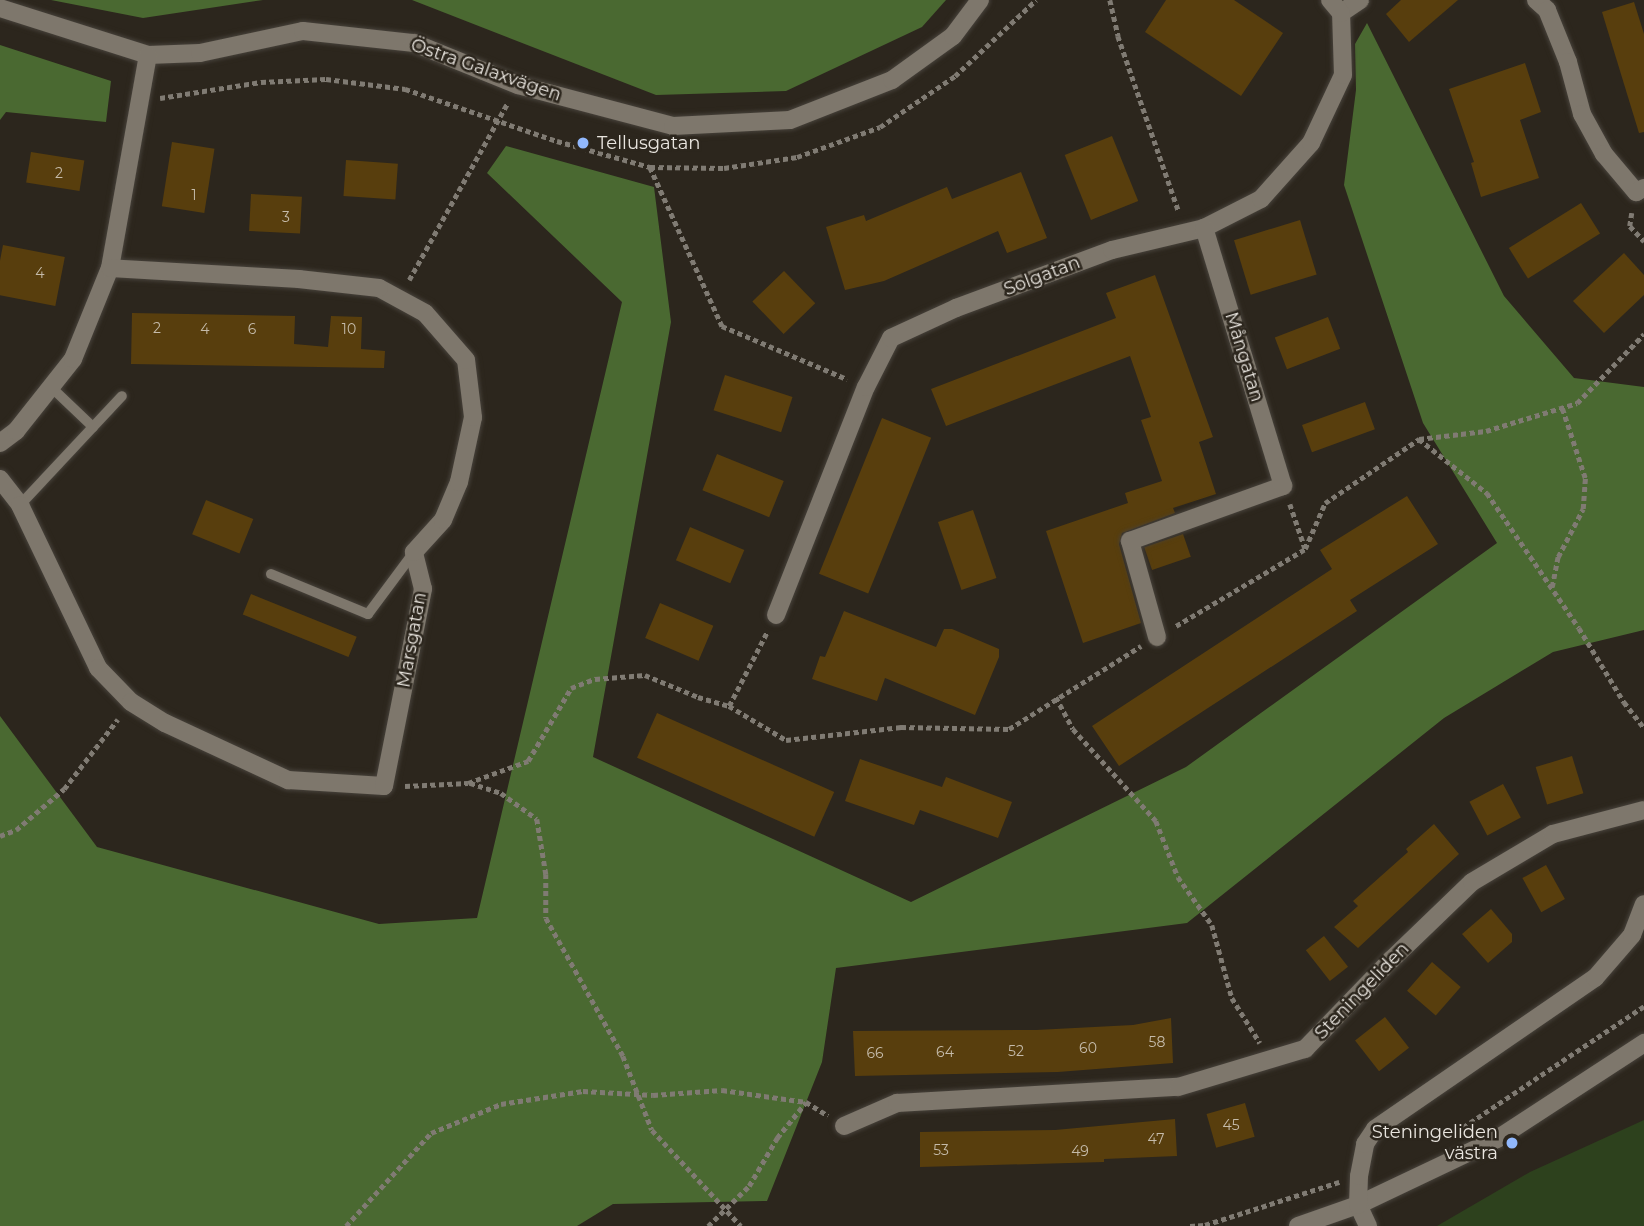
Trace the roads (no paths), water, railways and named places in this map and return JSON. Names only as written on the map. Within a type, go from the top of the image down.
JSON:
[{"type":"street","name":"Östra Galaxvägen","points":[[0,8],[148,55],[200,53],[303,31],[414,43],[518,85],[673,125],[790,120],[892,80],[953,36],[980,0]]},
{"type":"street","points":[[1335,7],[1360,0]]},
{"type":"street","points":[[1536,0],[1547,10],[1568,62],[1581,114],[1604,154],[1640,190]]},
{"type":"street","name":"Solgatan","points":[[776,615],[866,387],[891,338],[956,308],[1112,250],[1195,230],[1261,199],[1311,143],[1343,75],[1335,7]]},
{"type":"street","points":[[0,443],[16,431],[73,359],[110,268],[148,55]]},
{"type":"street","name":"Mångatan","points":[[1157,637],[1130,541],[1283,486],[1195,230]]},
{"type":"street","points":[[110,268],[379,288],[425,313],[466,360],[473,418],[459,482],[443,520],[414,552]]},
{"type":"street","points":[[0,479],[20,505]]},
{"type":"street","name":"Marsgatan","points":[[20,505],[98,668],[131,702],[165,723],[288,780],[384,786],[423,589],[414,552]]},
{"type":"street","name":"Steningeliden","points":[[844,1126],[897,1103],[1178,1087],[1305,1049],[1391,960],[1472,882],[1553,834],[1644,810]]},
{"type":"street","points":[[1368,1226],[1359,1205],[1359,1175],[1365,1144],[1375,1129],[1595,978],[1632,935],[1644,904]]},
{"type":"street","points":[[1298,1226],[1359,1205],[1497,1139],[1644,1042]]},
{"type":"lane","points":[[51,387],[93,427]]},
{"type":"lane","points":[[20,505],[122,396]]},
{"type":"lane","points":[[271,574],[368,614],[414,552]]},
{"type":"place","name":"Tellusgatan","points":[[583,143]]},
{"type":"place","name":"Steningeliden västra","points":[[1512,1143]]}]
